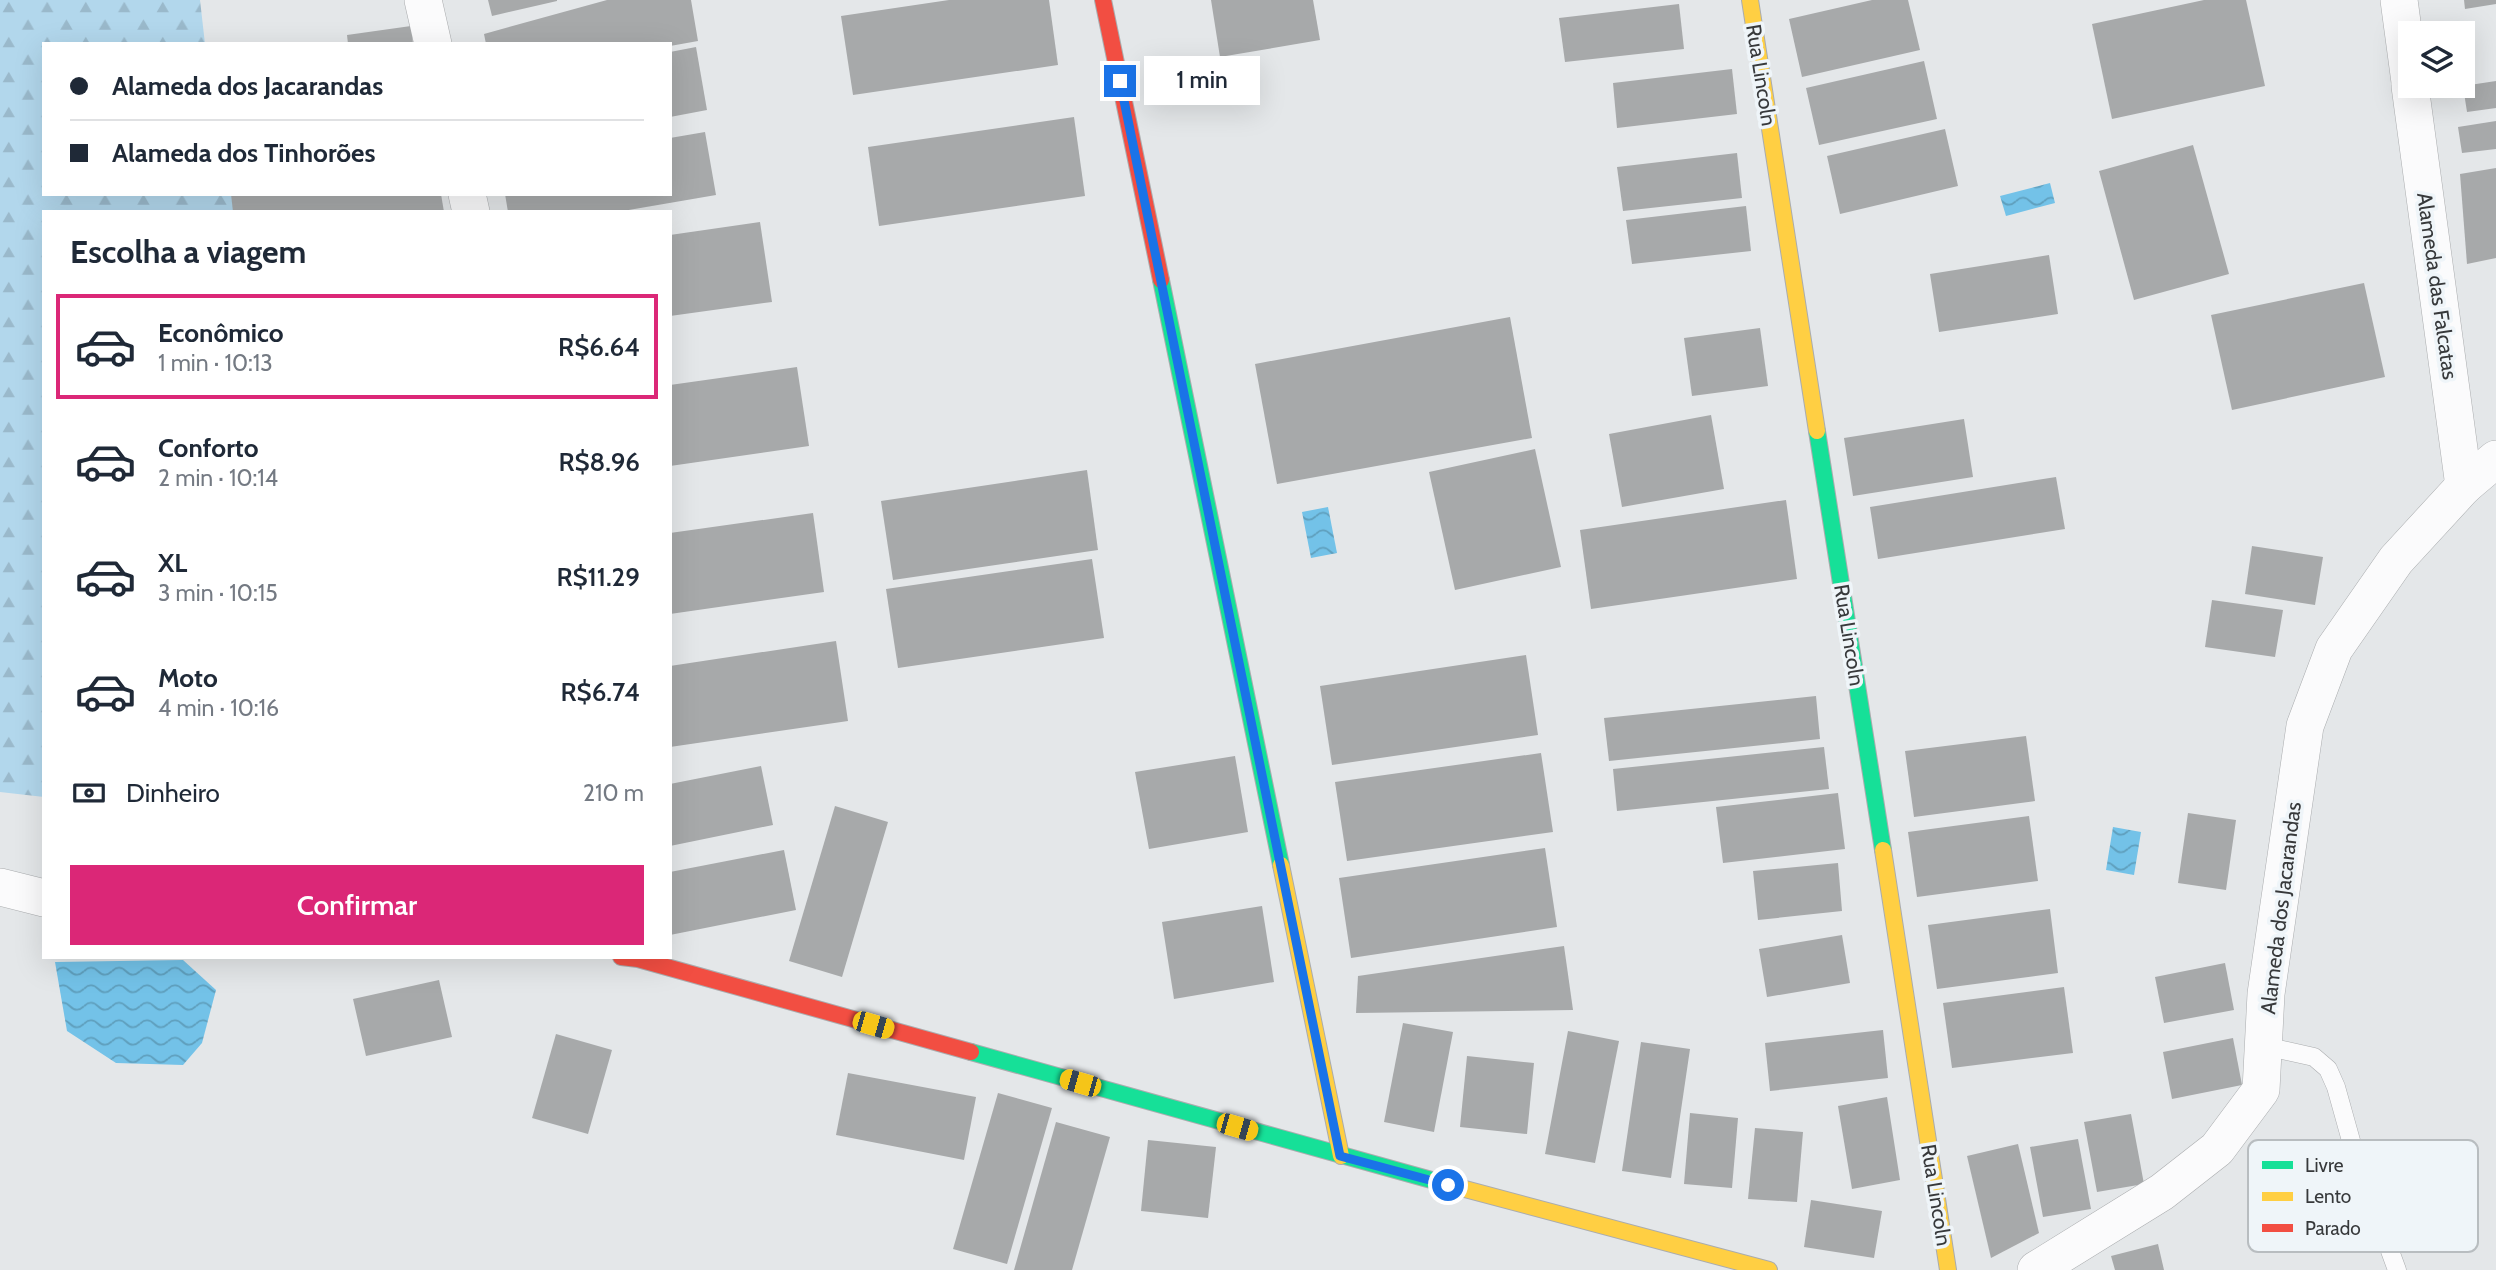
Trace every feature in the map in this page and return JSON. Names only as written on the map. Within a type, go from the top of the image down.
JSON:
[{"type":"street","points":[[423,0],[433,42]]},
{"type":"street","points":[[1103,0],[1340,1156]]},
{"type":"street","name":"Rua Lincoln","points":[[1750,0],[1948,1270]]},
{"type":"street","name":"Alameda das Falcatas","points":[[2399,0],[2402,21]]},
{"type":"street","name":"Alameda das Falcatas","points":[[2412,98],[2464,486]]},
{"type":"street","name":"Alameda dos Jacarandas","points":[[2036,1270],[2162,1192],[2217,1149],[2261,1090],[2266,994],[2305,726],[2334,649],[2396,560],[2464,486],[2496,459]]},
{"type":"street","points":[[0,887],[42,898]]},
{"type":"street","points":[[642,959],[1340,1156],[1769,1270]]},
{"type":"lane","points":[[2265,1046],[2314,1057],[2328,1069],[2336,1087],[2351,1140]]},
{"type":"lane","points":[[2390,1252],[2397,1270]]},
{"type":"green space","points":[[0,0],[200,0],[205,42],[42,42],[42,196],[239,196],[309,210],[42,210],[42,797],[0,792]]},
{"type":"water","points":[[2050,183],[2055,203],[2006,216],[2000,196]]},
{"type":"water","points":[[1328,507],[1337,553],[1311,558],[1302,512]]},
{"type":"water","points":[[2113,827],[2141,832],[2134,875],[2106,870]]},
{"type":"water","points":[[183,960],[216,990],[202,1043],[183,1065],[116,1063],[67,1031],[55,962]]},
{"type":"building","points":[[488,0],[557,0],[557,1],[492,16]]},
{"type":"building","points":[[607,0],[691,0],[698,41],[672,46],[672,42],[486,42],[484,34]]},
{"type":"building","points":[[949,0],[1049,0],[1058,65],[853,95],[841,16]]},
{"type":"building","points":[[1211,0],[1313,0],[1320,40],[1220,57]]},
{"type":"building","points":[[1872,0],[1908,0],[1920,50],[1802,77],[1789,19]]},
{"type":"building","points":[[2204,0],[2246,0],[2265,86],[2112,119],[2092,24]]},
{"type":"building","points":[[2464,0],[2496,0],[2496,4],[2465,9]]},
{"type":"building","points":[[1679,4],[1684,49],[1565,62],[1559,18]]},
{"type":"building","points":[[411,26],[413,42],[348,42],[347,35]]},
{"type":"building","points":[[696,47],[707,110],[672,117],[672,52]]},
{"type":"building","points":[[1924,61],[1937,119],[1819,145],[1806,88]]},
{"type":"building","points":[[1732,69],[1737,114],[1617,128],[1613,83]]},
{"type":"building","points":[[2496,81],[2496,108],[2467,112],[2465,98],[2475,98],[2475,84]]},
{"type":"building","points":[[1074,117],[1085,196],[879,226],[868,147]]},
{"type":"building","points":[[2496,121],[2496,149],[2462,153],[2458,127]]},
{"type":"building","points":[[1945,129],[1958,186],[1840,214],[1827,156]]},
{"type":"building","points":[[705,132],[716,195],[629,210],[508,210],[505,196],[672,196],[672,138]]},
{"type":"building","points":[[2193,145],[2229,274],[2134,300],[2099,171]]},
{"type":"building","points":[[1737,153],[1742,198],[1623,211],[1617,167]]},
{"type":"building","points":[[2496,168],[2496,258],[2467,264],[2460,174]]},
{"type":"building","points":[[231,196],[441,196],[444,210],[233,210]]},
{"type":"building","points":[[1746,206],[1751,251],[1632,264],[1626,220]]},
{"type":"building","points":[[760,222],[772,302],[672,316],[672,235]]},
{"type":"building","points":[[2049,255],[2058,314],[1939,332],[1930,274]]},
{"type":"building","points":[[2364,283],[2385,377],[2232,410],[2211,315]]},
{"type":"building","points":[[1510,317],[1532,438],[1277,484],[1255,364]]},
{"type":"building","points":[[1760,328],[1768,386],[1692,396],[1684,338]]},
{"type":"building","points":[[797,367],[809,446],[672,466],[672,385]]},
{"type":"building","points":[[1711,415],[1724,489],[1622,507],[1609,434]]},
{"type":"building","points":[[1964,419],[1973,477],[1853,496],[1844,438]]},
{"type":"building","points":[[1535,449],[1561,567],[1455,590],[1429,472]]},
{"type":"building","points":[[1087,470],[1098,550],[893,580],[881,501]]},
{"type":"building","points":[[2056,477],[2065,529],[1878,559],[1870,507]]},
{"type":"building","points":[[1786,500],[1797,579],[1591,609],[1580,530]]},
{"type":"building","points":[[813,513],[824,592],[672,614],[672,533]]},
{"type":"building","points":[[2252,546],[2323,557],[2315,605],[2245,594]]},
{"type":"building","points":[[1092,559],[1104,638],[898,668],[886,589]]},
{"type":"building","points":[[2212,600],[2283,610],[2275,657],[2205,647]]},
{"type":"building","points":[[836,641],[848,721],[672,747],[672,666]]},
{"type":"building","points":[[1526,655],[1538,735],[1332,765],[1320,686]]},
{"type":"building","points":[[1816,696],[1820,739],[1609,761],[1604,718]]},
{"type":"building","points":[[2026,736],[2035,801],[1914,817],[1905,751]]},
{"type":"building","points":[[1824,747],[1829,789],[1617,811],[1613,769]]},
{"type":"building","points":[[1541,753],[1553,832],[1347,861],[1335,782]]},
{"type":"building","points":[[1235,756],[1248,832],[1149,849],[1135,772]]},
{"type":"building","points":[[761,766],[773,825],[672,846],[672,784]]},
{"type":"building","points":[[1838,793],[1845,849],[1723,863],[1716,807]]},
{"type":"building","points":[[835,806],[888,822],[842,977],[789,961]]},
{"type":"building","points":[[2188,813],[2236,820],[2226,890],[2178,883]]},
{"type":"building","points":[[2029,816],[2038,881],[1917,897],[1908,832]]},
{"type":"building","points":[[1545,848],[1557,927],[1351,958],[1339,878]]},
{"type":"building","points":[[784,850],[796,910],[672,935],[672,872]]},
{"type":"building","points":[[1838,863],[1842,911],[1758,920],[1753,871]]},
{"type":"building","points":[[1262,906],[1274,982],[1174,999],[1162,922]]},
{"type":"building","points":[[2050,909],[2058,973],[1937,989],[1928,925]]},
{"type":"building","points":[[1842,935],[1850,983],[1767,997],[1759,949]]},
{"type":"building","points":[[1564,946],[1573,1010],[1356,1013],[1358,976]]},
{"type":"building","points":[[2225,963],[2234,1010],[2164,1023],[2155,977]]},
{"type":"building","points":[[439,980],[452,1037],[366,1056],[353,999]]},
{"type":"building","points":[[2064,987],[2073,1053],[1952,1068],[1943,1003]]},
{"type":"building","points":[[1403,1023],[1453,1032],[1434,1132],[1384,1122]]},
{"type":"building","points":[[1883,1030],[1888,1078],[1770,1091],[1765,1043]]},
{"type":"building","points":[[1568,1031],[1619,1041],[1595,1163],[1545,1154]]},
{"type":"building","points":[[556,1034],[612,1050],[588,1134],[532,1118]]},
{"type":"building","points":[[2233,1038],[2242,1085],[2172,1099],[2163,1052]]},
{"type":"building","points":[[1641,1042],[1690,1049],[1671,1178],[1622,1171]]},
{"type":"building","points":[[1467,1056],[1534,1063],[1527,1134],[1460,1127]]},
{"type":"building","points":[[848,1073],[976,1097],[964,1160],[836,1135]]},
{"type":"building","points":[[998,1093],[1052,1108],[1007,1264],[953,1249]]},
{"type":"building","points":[[1887,1097],[1900,1180],[1852,1189],[1838,1106]]},
{"type":"building","points":[[1690,1113],[1738,1118],[1732,1188],[1684,1184]]},
{"type":"building","points":[[2131,1114],[2144,1184],[2097,1192],[2084,1122]]},
{"type":"building","points":[[1056,1122],[1110,1137],[1072,1270],[1014,1270]]},
{"type":"building","points":[[1755,1128],[1803,1132],[1797,1202],[1748,1199]]},
{"type":"building","points":[[2078,1139],[2091,1209],[2043,1217],[2030,1147]]},
{"type":"building","points":[[1148,1140],[1216,1147],[1208,1218],[1141,1211]]},
{"type":"building","points":[[2018,1144],[2039,1233],[1991,1258],[1967,1156]]},
{"type":"building","points":[[1811,1200],[1882,1211],[1874,1258],[1804,1247]]},
{"type":"building","points":[[2158,1244],[2164,1270],[2115,1270],[2111,1256]]},
{"type":"traffic: fast","points":[[1161,280],[1281,865]]},
{"type":"traffic: fast","points":[[1817,431],[1883,850]]},
{"type":"traffic: fast","points":[[971,1052],[1435,1181]]},
{"type":"traffic: slow","points":[[1750,0],[1817,431]]},
{"type":"traffic: slow","points":[[1883,850],[1948,1270]]},
{"type":"traffic: slow","points":[[1281,865],[1341,1156]]},
{"type":"traffic: slow","points":[[1435,1181],[1769,1270]]},
{"type":"traffic: jam","points":[[1103,0],[1161,280]]},
{"type":"traffic: jam","points":[[638,959],[971,1052]]},
{"type":"route","points":[[1120,81],[1340,1156],[1448,1185]]}]
